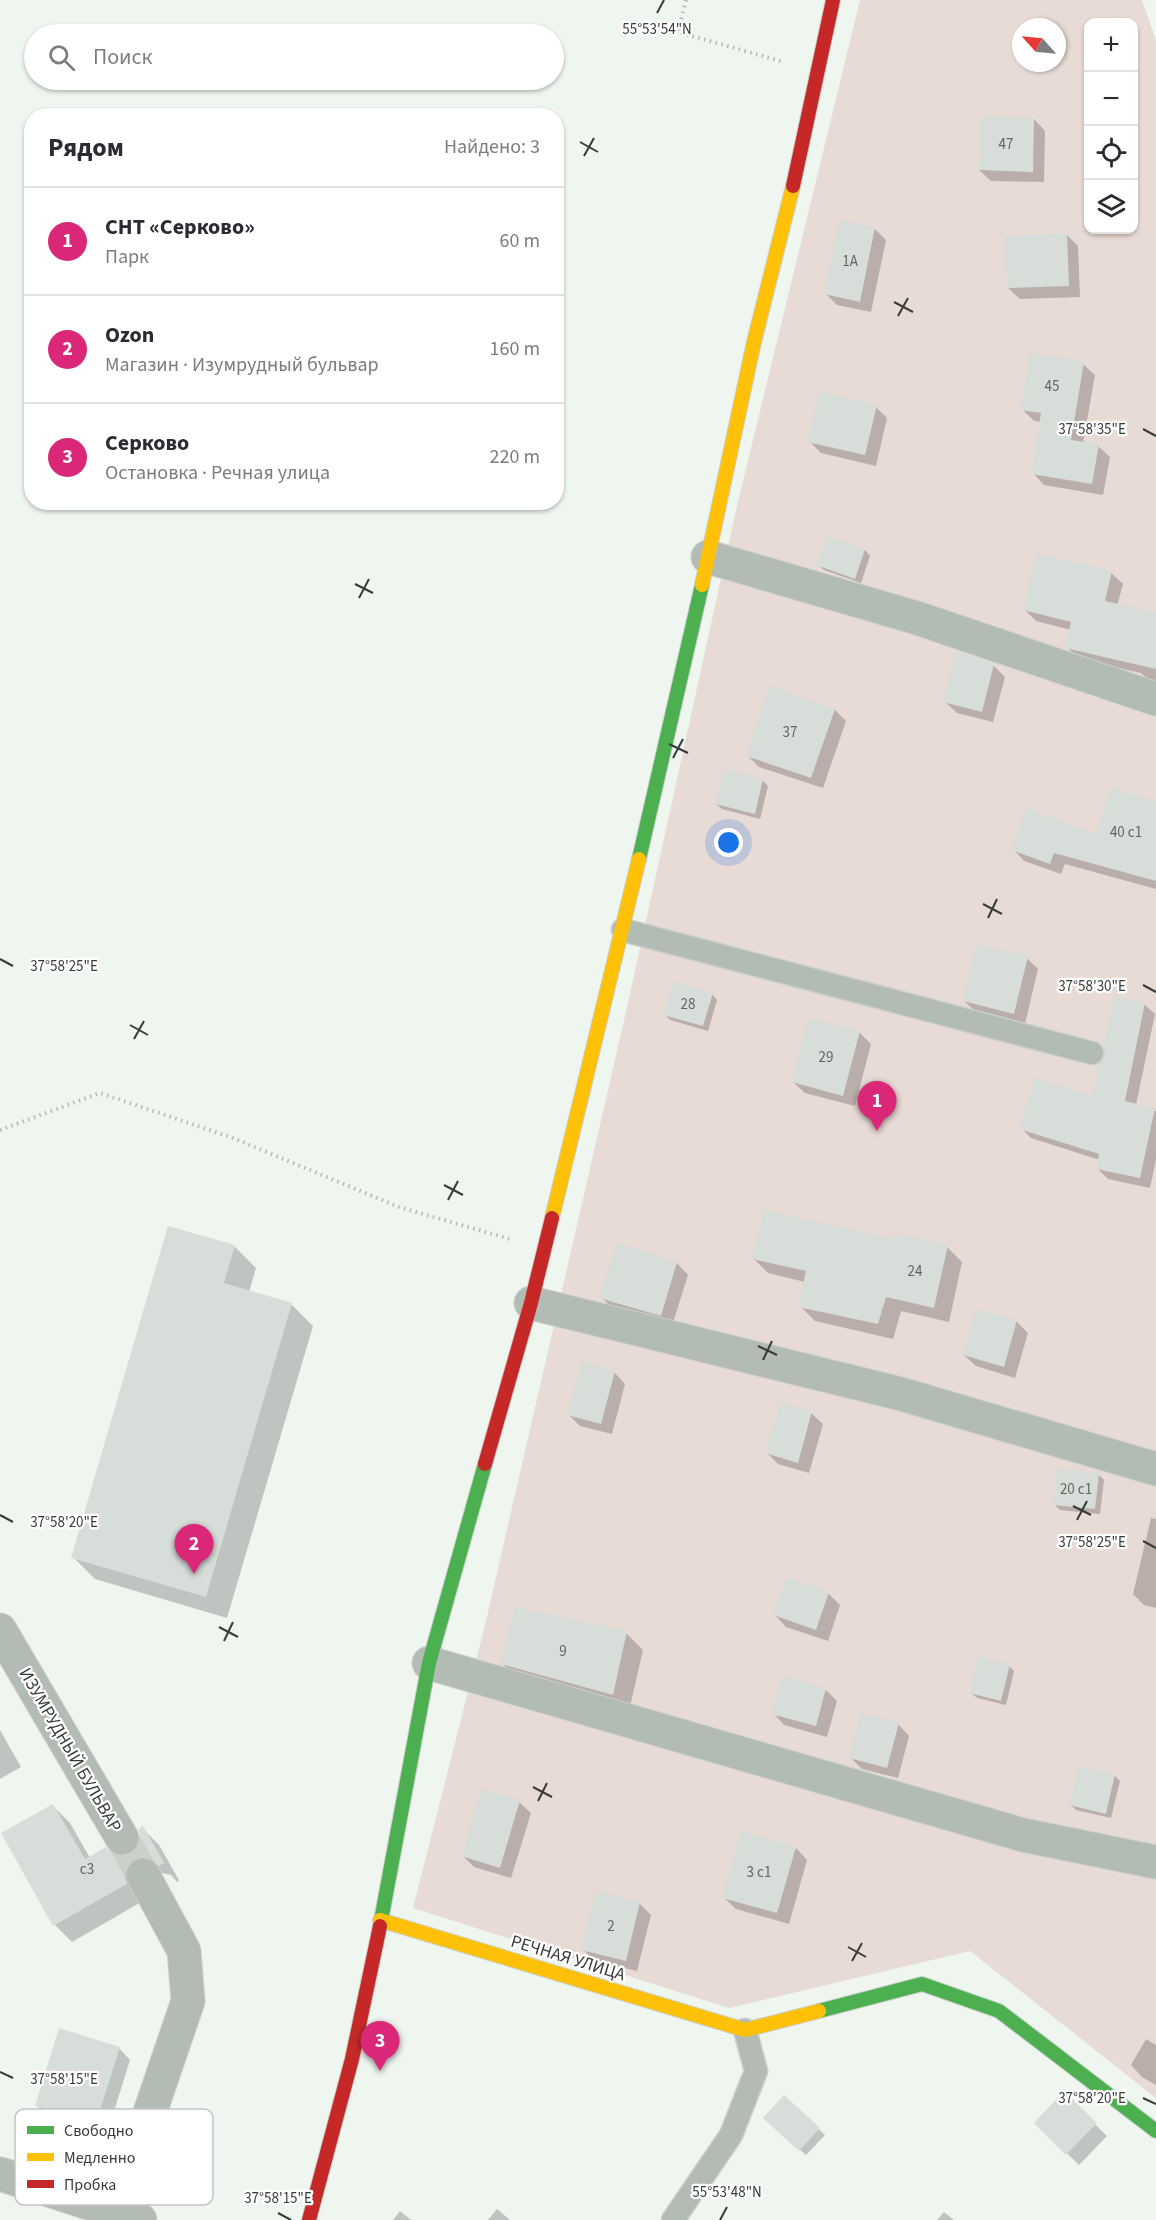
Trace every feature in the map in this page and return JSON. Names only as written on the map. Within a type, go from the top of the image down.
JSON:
[{"type":"main road","points":[[309,2220],[352,2060],[429,1664],[531,1302],[623,930],[708,557],[754,342],[790,198],[832,0]]},
{"type":"main road","name":"РЕЧНАЯ УЛИЦА","points":[[380,1920],[745,2030]]},
{"type":"main road","points":[[745,2030],[922,1984],[999,2011],[1156,2131]]},
{"type":"street","points":[[708,557],[917,618],[1156,699]]},
{"type":"street","points":[[531,1302],[901,1394],[1156,1468]]},
{"type":"street","name":"ИЗУМРУДНЫЙ БУЛЬВАР","points":[[0,1630],[122,1838]]},
{"type":"street","points":[[429,1664],[1023,1835],[1156,1862]]},
{"type":"street","points":[[143,1875],[184,1951],[188,2001],[158,2109]]},
{"type":"street","points":[[0,2174],[15,2179]]},
{"type":"street","points":[[94,2205],[128,2216]]},
{"type":"lane","points":[[623,930],[1092,1053]]},
{"type":"lane","points":[[672,2220],[731,2135],[756,2071],[745,2030]]},
{"type":"path","points":[[686,0],[678,32],[818,70]]},
{"type":"path","points":[[0,1130],[100,1093],[233,1138],[399,1207],[544,1249]]},
{"type":"shaded area","points":[[860,0],[1142,0],[1156,41],[1156,2098],[970,1951],[729,2008],[413,1908],[486,1621],[628,1003],[736,510]]},
{"type":"building","points":[[980,116],[1034,118],[1033,172],[978,170]]},
{"type":"building","points":[[839,220],[875,227],[860,302],[824,294]]},
{"type":"building","points":[[1067,233],[1069,286],[1007,288],[1004,236]]},
{"type":"building","points":[[1030,353],[1084,362],[1071,440],[1099,444],[1092,484],[1031,474],[1041,413],[1020,410]]},
{"type":"building","points":[[819,392],[877,405],[865,455],[807,442]]},
{"type":"building","points":[[827,536],[865,549],[855,579],[816,565]]},
{"type":"building","points":[[1036,553],[1112,571],[1105,601],[1156,612],[1156,669],[1065,648],[1071,622],[1023,610]]},
{"type":"building","points":[[956,651],[994,664],[982,712],[943,702]]},
{"type":"building","points":[[769,686],[835,709],[811,778],[746,756]]},
{"type":"building","points":[[723,769],[763,779],[755,814],[715,804]]},
{"type":"building","points":[[1109,788],[1156,801],[1156,881],[1054,853],[1050,864],[1011,850],[1026,808],[1096,834]]},
{"type":"building","points":[[976,944],[1028,956],[1014,1014],[963,1001]]},
{"type":"building","points":[[673,981],[713,993],[703,1026],[663,1015]]},
{"type":"building","points":[[1114,996],[1145,1003],[1125,1101],[1155,1108],[1140,1178],[1096,1169],[1099,1154],[1019,1129],[1035,1078],[1092,1096],[1099,1064],[1105,1056],[1103,1046]]},
{"type":"building","points":[[808,1018],[860,1031],[843,1096],[792,1082]]},
{"type":"building","points":[[763,1210],[894,1239],[895,1233],[948,1245],[934,1308],[886,1297],[878,1324],[798,1307],[806,1271],[752,1259]]},
{"type":"building","points":[[168,1226],[235,1245],[224,1283],[292,1303],[206,1597],[71,1558]]},
{"type":"building","points":[[617,1243],[677,1262],[661,1316],[599,1298]]},
{"type":"building","points":[[976,1309],[1017,1320],[1004,1367],[963,1355]]},
{"type":"building","points":[[581,1362],[615,1371],[601,1424],[567,1415]]},
{"type":"building","points":[[780,1402],[812,1411],[798,1463],[765,1453]]},
{"type":"building","points":[[1057,1469],[1099,1473],[1095,1509],[1053,1505]]},
{"type":"building","points":[[786,1577],[829,1592],[816,1630],[773,1615]]},
{"type":"building","points":[[514,1607],[627,1631],[613,1695],[501,1664]]},
{"type":"building","points":[[978,1657],[1010,1664],[1001,1701],[969,1693]]},
{"type":"building","points":[[782,1676],[826,1688],[816,1726],[771,1714]]},
{"type":"building","points":[[860,1713],[899,1723],[887,1768],[849,1758]]},
{"type":"building","points":[[1078,1766],[1115,1774],[1106,1814],[1069,1805]]},
{"type":"building","points":[[481,1789],[520,1800],[500,1868],[461,1856]]},
{"type":"building","points":[[53,1804],[85,1859],[106,1847],[113,1855],[123,1857],[131,1854],[139,1847],[141,1837],[138,1829],[143,1826],[164,1863],[159,1866],[152,1859],[144,1856],[134,1859],[127,1866],[124,1874],[127,1884],[53,1926],[1,1833]]},
{"type":"building","points":[[741,1831],[796,1847],[777,1913],[722,1898]]},
{"type":"building","points":[[596,1891],[640,1902],[626,1961],[581,1950]]},
{"type":"building","points":[[59,2028],[120,2047],[101,2109],[42,2109],[35,2106]]},
{"type":"building","points":[[1064,2091],[1097,2123],[1066,2155],[1034,2123]]},
{"type":"building","points":[[784,2095],[820,2128],[799,2151],[763,2118]]},
{"type":"tunnel","points":[[122,1838],[143,1875]]},
{"type":"traffic: fast","points":[[639,859],[702,585]]},
{"type":"traffic: fast","points":[[380,1926],[429,1663],[485,1464]]},
{"type":"traffic: fast","points":[[819,2011],[922,1984],[999,2011],[1156,2131]]},
{"type":"traffic: slow","points":[[702,585],[754,342],[793,186]]},
{"type":"traffic: slow","points":[[552,1218],[639,859]]},
{"type":"traffic: slow","points":[[380,1920],[745,2030],[819,2011]]},
{"type":"traffic: jam","points":[[793,186],[833,0]]},
{"type":"traffic: jam","points":[[485,1464],[531,1303],[552,1218]]},
{"type":"traffic: jam","points":[[309,2220],[352,2059],[380,1926]]},
{"type":"place","name":"СНТ «Серково»","points":[[877,1131]]},
{"type":"place","name":"Ozon","points":[[194,1574]]},
{"type":"place","name":"Серково","points":[[380,2071]]}]
